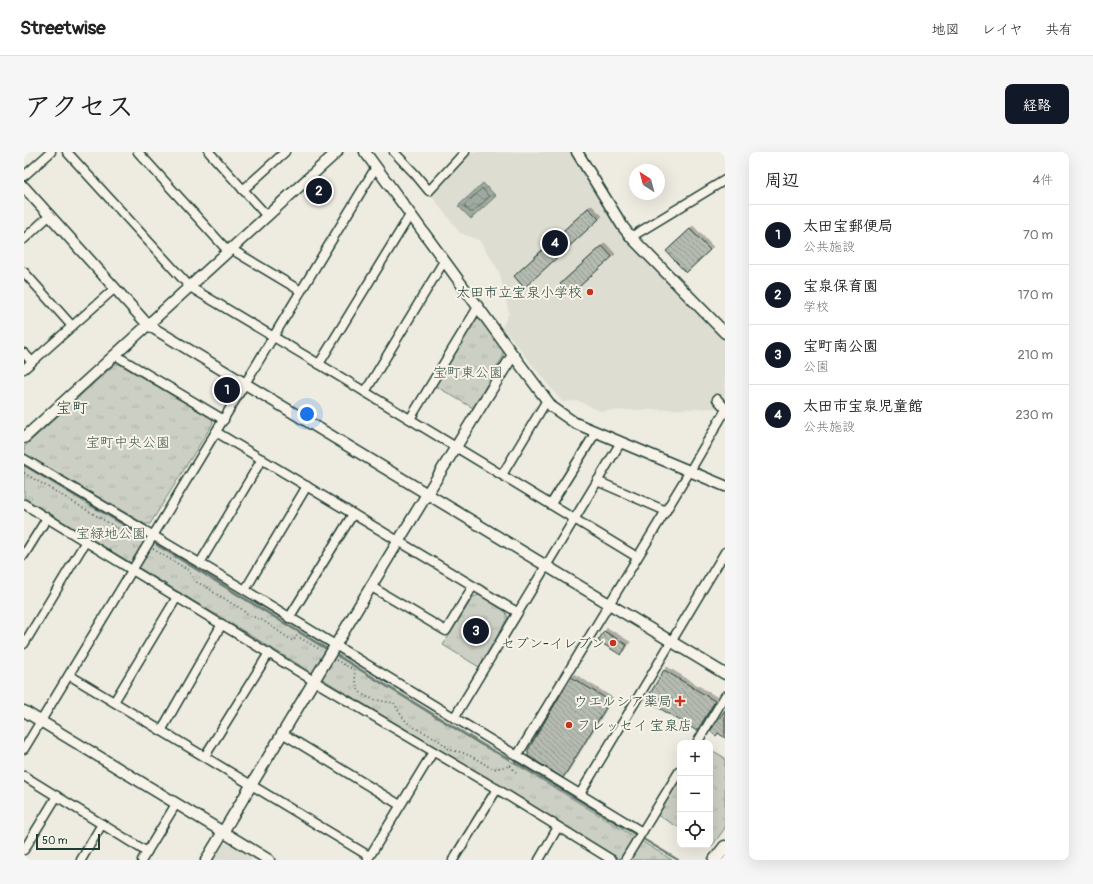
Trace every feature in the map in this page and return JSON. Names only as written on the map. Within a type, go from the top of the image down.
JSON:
[{"type":"main road","points":[[715,860],[725,847]]},
{"type":"street","points":[[24,176],[51,152]]},
{"type":"street","points":[[67,152],[190,287],[456,446],[637,557]]},
{"type":"street","points":[[138,152],[230,250],[300,291]]},
{"type":"street","points":[[209,152],[267,216]]},
{"type":"street","points":[[243,190],[285,152]]},
{"type":"street","points":[[24,438],[337,152]]},
{"type":"street","points":[[364,152],[552,407],[575,423],[725,486]]},
{"type":"street","points":[[394,152],[416,174],[429,192],[465,152]]},
{"type":"street","points":[[578,152],[623,227],[631,237],[725,334]]},
{"type":"street","points":[[24,748],[154,536],[244,384],[376,167]]},
{"type":"street","points":[[631,237],[725,180]]},
{"type":"street","points":[[24,187],[148,325],[725,674]]},
{"type":"street","points":[[319,364],[410,215]]},
{"type":"street","points":[[24,239],[50,216]]},
{"type":"street","points":[[365,392],[444,261]]},
{"type":"street","points":[[24,272],[72,326]]},
{"type":"street","points":[[24,369],[115,288]]},
{"type":"street","points":[[410,419],[478,307]]},
{"type":"street","points":[[24,353],[32,362]]},
{"type":"street","points":[[115,355],[224,420]]},
{"type":"street","points":[[206,860],[336,646],[370,586],[513,355]]},
{"type":"street","points":[[517,756],[690,471],[725,409],[717,399]]},
{"type":"street","points":[[502,475],[547,400]]},
{"type":"street","points":[[216,432],[517,612]]},
{"type":"street","points":[[550,504],[596,432]]},
{"type":"street","points":[[454,718],[620,442]]},
{"type":"street","points":[[24,459],[245,590],[642,832]]},
{"type":"street","points":[[200,564],[262,460]]},
{"type":"street","points":[[597,481],[666,511]]},
{"type":"street","points":[[245,590],[307,486]]},
{"type":"street","points":[[24,504],[314,681],[612,860]]},
{"type":"street","points":[[289,618],[353,514]]},
{"type":"street","points":[[24,555],[47,518]]},
{"type":"street","points":[[24,644],[86,541]]},
{"type":"street","points":[[580,794],[725,552]]},
{"type":"street","points":[[370,586],[446,631],[473,586]]},
{"type":"street","points":[[114,702],[177,598]]},
{"type":"street","points":[[161,730],[222,624]]},
{"type":"street","points":[[205,756],[269,653]]},
{"type":"street","points":[[69,675],[205,756],[368,858],[433,752]]},
{"type":"street","points":[[699,740],[725,696]]},
{"type":"street","points":[[24,711],[269,860]]},
{"type":"street","points":[[282,733],[400,805]]},
{"type":"street","points":[[625,860],[677,775]]},
{"type":"street","points":[[24,776],[147,852]]},
{"type":"street","points":[[453,860],[496,789]]},
{"type":"street","points":[[24,850],[57,796]]},
{"type":"street","points":[[142,860],[176,804]]},
{"type":"street","points":[[81,860],[102,824]]},
{"type":"street","points":[[539,860],[558,827]]},
{"type":"path","points":[[24,473],[188,570],[194,581],[209,588],[243,610],[246,614],[262,620],[293,641],[297,636],[342,665],[354,670],[358,690],[375,700],[394,703],[408,723],[445,745],[449,750],[472,756],[494,769],[510,766],[517,756]]},
{"type":"path","points":[[510,766],[518,774]]},
{"type":"shaded area","name":"太田市立宝泉小学校","points":[[468,152],[570,152],[625,238],[725,341],[725,408],[600,411],[578,401],[562,402],[502,327],[509,313],[499,271],[479,240],[460,233],[430,194]]},
{"type":"shaded area","points":[[228,843],[256,860],[213,860],[222,844]]},
{"type":"green space","name":"宝町東公園","points":[[474,318],[481,318],[503,349],[503,357],[473,408],[434,385]]},
{"type":"green space","name":"宝町中央公園","points":[[115,364],[119,364],[212,419],[213,423],[150,524],[145,524],[25,454],[24,447]]},
{"type":"green space","name":"宝緑地公園","points":[[24,462],[672,860],[621,860],[24,498]]},
{"type":"green space","points":[[479,595],[506,612],[508,618],[479,667],[443,645],[473,597]]},
{"type":"green space","points":[[713,751],[725,758],[725,828],[713,845]]},
{"type":"green space","points":[[677,782],[677,826],[657,815]]},
{"type":"water","points":[[483,183],[496,196],[471,219],[458,206]]},
{"type":"building","points":[[588,208],[599,219],[524,288],[514,276]]},
{"type":"building","points":[[690,229],[710,250],[686,273],[666,251]]},
{"type":"building","points":[[602,246],[612,257],[570,295],[560,284]]},
{"type":"building","name":"セブン-イレブン","points":[[604,631],[627,645],[621,655],[598,641]]},
{"type":"building","name":"ウエルシア薬局","points":[[664,670],[715,701],[697,731],[646,700]]},
{"type":"building","name":"フレッセイ 宝泉店","points":[[571,677],[610,701],[563,778],[528,756],[528,750]]},
{"type":"building","points":[[725,710],[725,738],[718,733],[716,736],[710,731]]},
{"type":"waterway","points":[[24,465],[144,537]]},
{"type":"waterway","points":[[157,545],[325,648]]},
{"type":"waterway","points":[[338,656],[482,745],[509,759]]},
{"type":"waterway","points":[[515,762],[678,860]]},
{"type":"place","name":"宝泉保育園","points":[[319,191]]},
{"type":"place","name":"太田市宝泉児童館","points":[[555,243]]},
{"type":"place","name":"太田市立宝泉小学校","points":[[590,292]]},
{"type":"place","name":"太田宝郵便局","points":[[227,390]]},
{"type":"place","name":"宝町南公園","points":[[476,631]]},
{"type":"place","name":"セブン-イレブン","points":[[613,643]]},
{"type":"place","name":"ウエルシア薬局","points":[[680,701]]},
{"type":"place","name":"フレッセイ 宝泉店","points":[[569,725]]},
{"type":"district","name":"宝町","points":[[72,407]]}]
